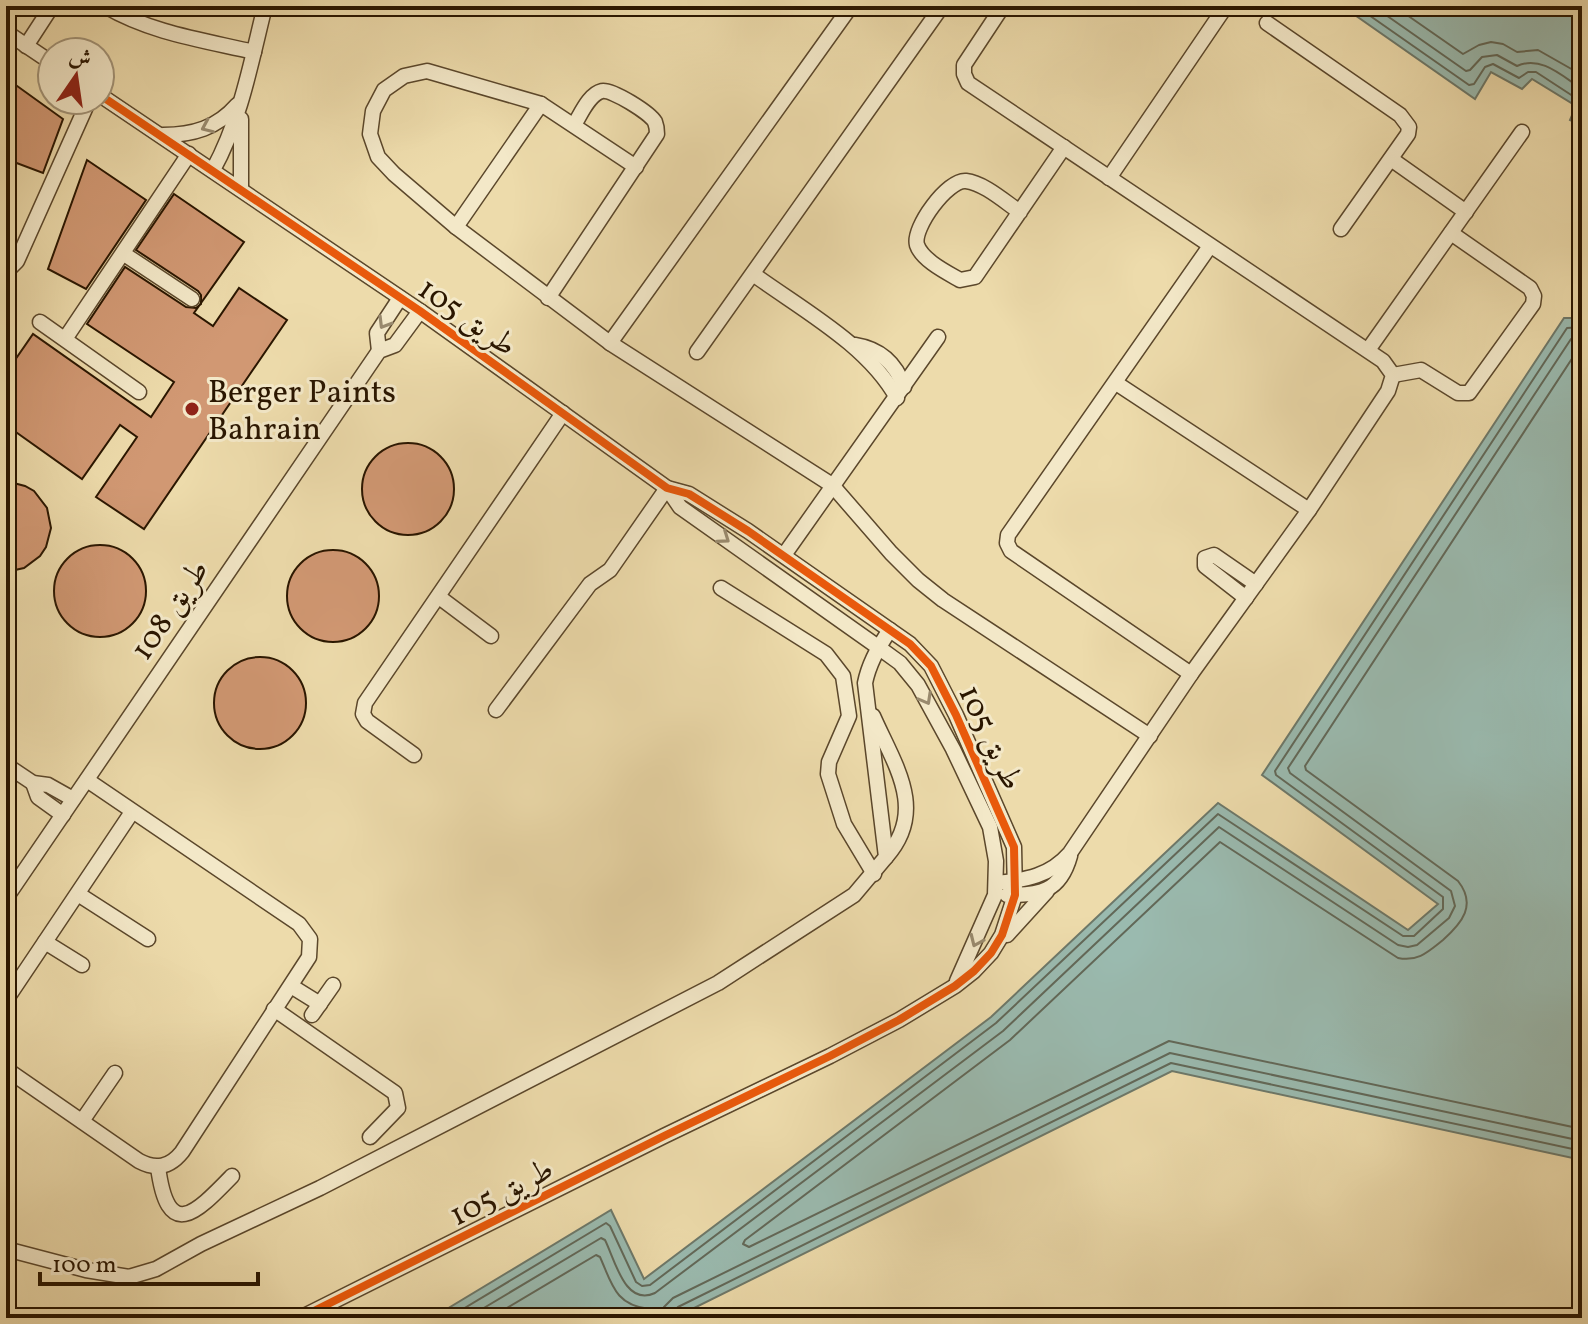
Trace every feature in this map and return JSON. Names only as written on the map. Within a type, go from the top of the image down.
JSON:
[{"type":"street","points":[[26,46],[52,6]]},
{"type":"street","points":[[105,6],[128,19],[163,32],[254,52]]},
{"type":"street","points":[[213,170],[231,135],[243,99],[265,6]]},
{"type":"street","points":[[610,343],[851,6]]},
{"type":"street","points":[[697,352],[942,6]]},
{"type":"street","points":[[1003,6],[964,65],[968,83],[1368,350],[1389,367],[1393,375],[1388,391],[1309,510],[1191,674],[1070,853],[1047,872],[1016,888]]},
{"type":"street","points":[[1109,178],[1226,6]]},
{"type":"street","points":[[1267,23],[1406,120],[1408,134],[1341,229]]},
{"type":"street","points":[[6,32],[36,53]]},
{"type":"street","points":[[636,167],[541,104],[427,71],[404,76],[384,90],[373,111],[370,134],[378,157],[456,227],[610,343],[832,485],[891,553],[930,590],[1150,736]]},
{"type":"street","points":[[548,298],[657,134],[653,118],[610,91],[593,95],[574,125]]},
{"type":"street","points":[[162,135],[186,135],[208,128],[227,116],[243,99]]},
{"type":"street","points":[[241,189],[243,99]]},
{"type":"street","points":[[456,227],[541,104]]},
{"type":"street","name":"طريق 105","points":[[116,105],[420,311],[667,488],[680,507],[900,663],[918,685],[990,827],[996,889],[970,957],[955,986]]},
{"type":"street","points":[[6,272],[17,261],[82,116]]},
{"type":"street","points":[[1368,350],[1522,132]]},
{"type":"street","points":[[1020,212],[978,185],[959,181],[944,192],[917,230],[918,249],[952,276],[968,280],[975,277],[1020,212],[1064,147]]},
{"type":"street","points":[[65,339],[189,154]]},
{"type":"street","points":[[1391,159],[1466,212]]},
{"type":"street","points":[[1393,375],[1421,370],[1458,393],[1469,393],[1533,304],[1534,296],[1530,288],[1451,233]]},
{"type":"street","points":[[1191,674],[1011,551],[1007,543],[1008,535],[1210,246]]},
{"type":"street","points":[[124,254],[192,299]]},
{"type":"street","points":[[753,274],[851,345],[901,392]]},
{"type":"street","name":"طريق 108","points":[[379,351],[377,333],[400,298]]},
{"type":"street","name":"طريق 108","points":[[6,898],[379,351],[395,345],[420,311]]},
{"type":"street","points":[[40,322],[139,392]]},
{"type":"street","points":[[784,555],[938,337]]},
{"type":"street","points":[[1116,383],[1309,510]]},
{"type":"street","points":[[414,755],[367,721],[363,714],[365,703],[563,413]]},
{"type":"street","points":[[496,710],[590,584],[610,570],[667,488]]},
{"type":"street","name":"طريق 105","points":[[300,1318],[899,1020],[974,971],[1002,935],[1016,888],[1014,847],[931,666],[910,644],[802,567],[689,494],[667,488]]},
{"type":"street","points":[[1246,598],[1208,570],[1205,558],[1214,555],[1256,584]]},
{"type":"street","points":[[791,583],[802,567]]},
{"type":"street","points":[[721,588],[826,654],[843,676],[849,716],[829,762],[828,774],[844,824],[874,874]]},
{"type":"street","points":[[439,597],[491,636]]},
{"type":"street","points":[[886,857],[865,683],[878,647],[890,630]]},
{"type":"street","points":[[6,1249],[86,1270],[129,1277],[156,1269],[718,983],[854,895],[898,844],[907,814],[905,790],[866,701]]},
{"type":"street","points":[[6,765],[33,783],[48,785],[73,799]]},
{"type":"street","points":[[6,1069],[139,1161],[158,1167],[176,1160],[182,1152],[309,957],[311,948],[306,931],[299,924],[87,780]]},
{"type":"street","points":[[33,783],[38,797],[63,815]]},
{"type":"street","points":[[6,1000],[132,812]]},
{"type":"street","points":[[991,953],[1065,870],[1070,853]]},
{"type":"street","points":[[996,889],[1048,890]]},
{"type":"street","points":[[78,894],[148,939]]},
{"type":"street","points":[[45,942],[82,965]]},
{"type":"street","points":[[291,986],[316,1009],[333,985]]},
{"type":"street","points":[[274,1009],[395,1093],[398,1108],[370,1137]]},
{"type":"street","points":[[82,1121],[115,1073]]},
{"type":"street","points":[[158,1167],[164,1201],[173,1210],[185,1214],[197,1211],[232,1176]]},
{"type":"water","points":[[1342,6],[1582,6],[1582,126],[1570,120],[1576,106],[1532,79],[1522,89],[1491,72],[1475,99]]},
{"type":"water","points":[[1564,318],[1582,321],[1582,1160],[1172,1071],[674,1318],[432,1318],[611,1210],[644,1279],[991,1017],[1218,803],[1408,930],[1438,904],[1262,775]]},
{"type":"building","points":[[6,78],[36,100],[36,116],[59,116],[63,119],[43,173],[6,159]]},
{"type":"building","points":[[87,160],[146,200],[86,289],[48,269]]},
{"type":"building","points":[[174,194],[244,242],[201,303],[198,291],[136,250]]},
{"type":"building","points":[[125,267],[186,307],[196,308],[199,305],[194,313],[213,326],[239,288],[287,320],[144,529],[96,497],[137,437],[120,425],[82,479],[6,425],[6,373],[33,334],[151,417],[174,382],[87,324]]},
{"type":"building","points":[[408,443],[426,447],[440,457],[450,471],[454,489],[450,507],[440,521],[426,531],[408,535],[390,531],[376,521],[366,507],[362,489],[366,471],[376,457],[390,447]]},
{"type":"building","points":[[6,481],[34,491],[47,508],[51,528],[40,556],[24,568],[6,572]]},
{"type":"building","points":[[100,545],[118,549],[132,559],[142,573],[146,591],[142,609],[132,623],[118,633],[100,637],[82,633],[68,623],[58,609],[54,591],[58,573],[68,559],[82,549]]},
{"type":"building","points":[[333,550],[351,554],[365,564],[375,578],[379,596],[375,614],[365,628],[351,638],[333,642],[315,638],[301,628],[291,614],[287,596],[291,578],[301,564],[315,554]]},
{"type":"building","points":[[260,657],[278,661],[292,671],[302,685],[306,703],[302,721],[292,735],[278,745],[260,749],[242,745],[228,735],[218,721],[214,703],[218,685],[228,671],[242,661]]},
{"type":"cycle path","points":[[116,106],[420,311],[667,488],[689,494],[748,531],[910,644],[931,666],[1014,847],[1015,895],[1002,935],[991,953],[955,986],[830,1056],[300,1318]]},
{"type":"place","name":"Berger Paints Bahrain","points":[[192,409]]}]
